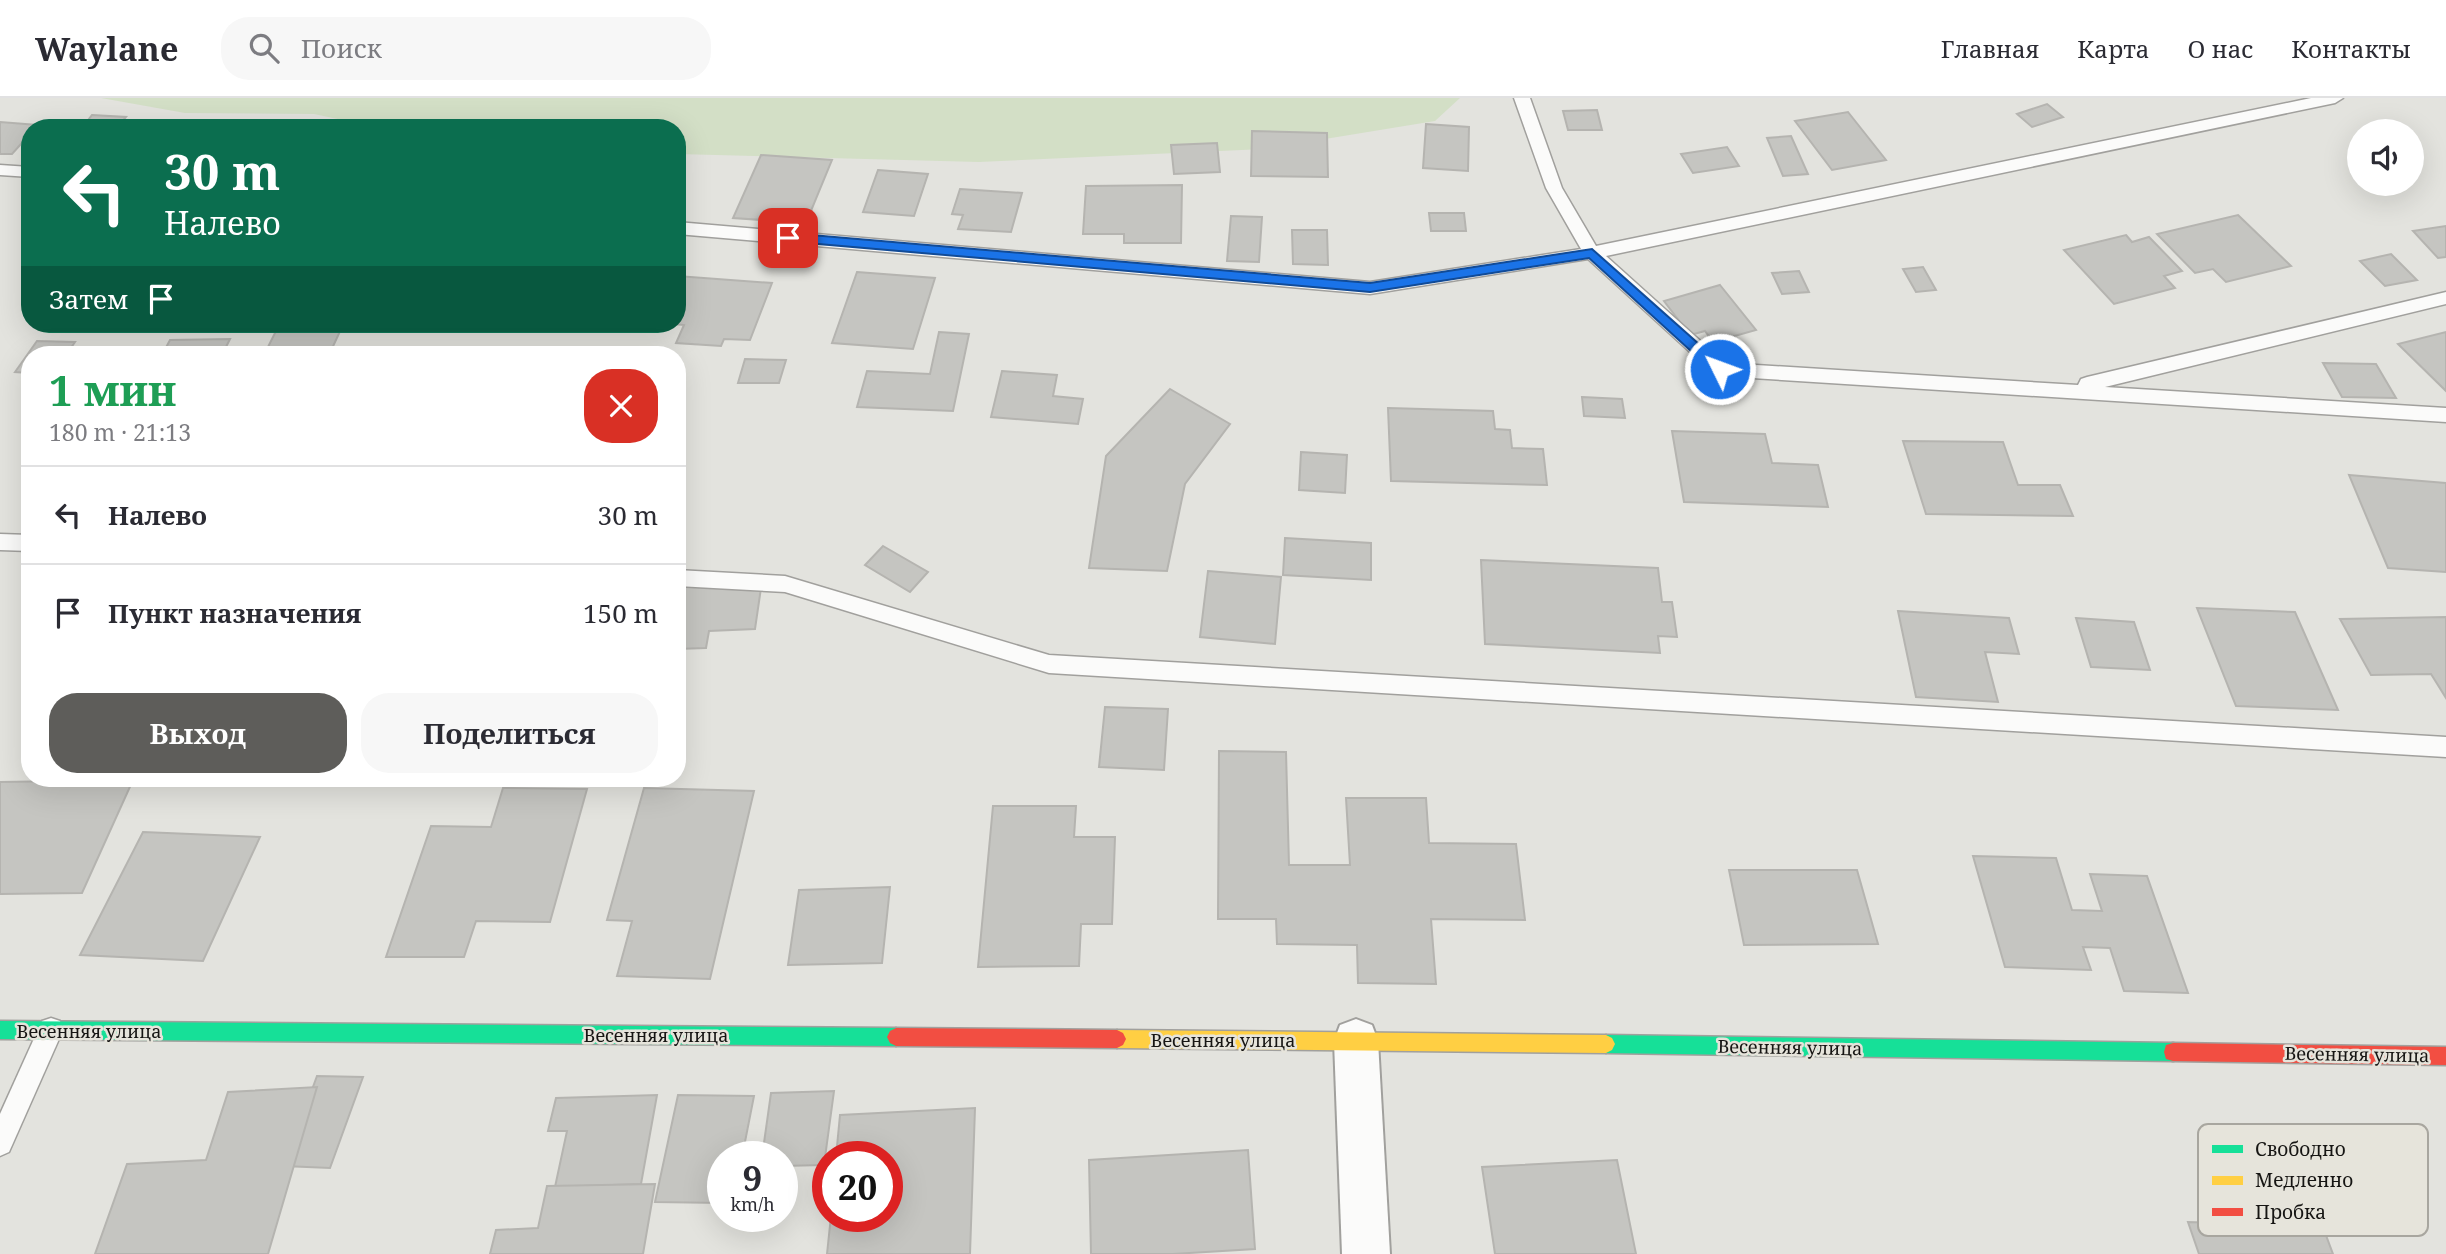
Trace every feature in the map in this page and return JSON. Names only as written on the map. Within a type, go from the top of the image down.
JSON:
[{"type":"street","name":"Весенняя улица","points":[[0,1030],[1356,1041],[2446,1056]]},
{"type":"street","points":[[1356,1041],[1366,1254]]},
{"type":"lane","points":[[1522,98],[1554,188],[1592,253],[1720,369],[2446,415]]},
{"type":"lane","points":[[686,229],[1370,288],[1592,253],[2335,98]]},
{"type":"lane","points":[[0,170],[21,171]]},
{"type":"lane","points":[[2068,389],[2446,298]]},
{"type":"lane","points":[[0,542],[21,543]]},
{"type":"lane","points":[[686,578],[785,584],[1049,664],[2446,747]]},
{"type":"lane","points":[[0,1143],[51,1030]]},
{"type":"green space","points":[[101,98],[1460,98],[1435,121],[1264,149],[979,162],[686,154],[686,119],[338,119],[314,114],[185,113]]},
{"type":"building","points":[[2047,104],[2063,117],[2032,127],[2017,114]]},
{"type":"building","points":[[1597,110],[1602,130],[1568,130],[1563,111]]},
{"type":"building","points":[[1848,112],[1886,160],[1832,170],[1795,121]]},
{"type":"building","points":[[92,115],[126,117],[124,119],[89,119]]},
{"type":"building","points":[[0,122],[21,124],[21,144],[12,154],[0,154]]},
{"type":"building","points":[[1426,124],[1469,127],[1468,171],[1423,168]]},
{"type":"building","points":[[1252,131],[1327,133],[1328,177],[1251,176]]},
{"type":"building","points":[[1791,136],[1808,174],[1783,176],[1767,138]]},
{"type":"building","points":[[1217,143],[1220,172],[1174,174],[1171,145]]},
{"type":"building","points":[[1727,147],[1739,166],[1693,173],[1681,154]]},
{"type":"building","points":[[761,155],[832,160],[806,223],[733,218]]},
{"type":"building","points":[[878,170],[928,174],[914,216],[863,212]]},
{"type":"building","points":[[1182,185],[1181,243],[1124,243],[1124,234],[1083,234],[1086,186]]},
{"type":"building","points":[[960,189],[1022,193],[1011,232],[958,229],[963,215],[952,214]]},
{"type":"building","points":[[1429,213],[1464,213],[1466,231],[1431,231]]},
{"type":"building","points":[[2238,215],[2291,266],[2226,282],[2213,269],[2195,273],[2157,234]]},
{"type":"building","points":[[1231,216],[1262,217],[1259,262],[1227,261]]},
{"type":"building","points":[[2446,226],[2446,257],[2438,258],[2413,231]]},
{"type":"building","points":[[1292,230],[1327,230],[1328,265],[1293,264]]},
{"type":"building","points":[[2126,235],[2132,242],[2149,237],[2182,271],[2164,276],[2175,288],[2114,304],[2064,250]]},
{"type":"building","points":[[2391,254],[2417,280],[2385,286],[2360,261]]},
{"type":"building","points":[[1923,267],[1936,290],[1916,292],[1903,269]]},
{"type":"building","points":[[1799,271],[1809,292],[1782,294],[1772,273]]},
{"type":"building","points":[[857,272],[935,278],[913,349],[832,343]]},
{"type":"building","points":[[686,277],[772,283],[750,340],[724,339],[721,346],[676,343],[680,333],[686,333]]},
{"type":"building","points":[[1720,285],[1756,330],[1713,342],[1705,331],[1690,335],[1664,301]]},
{"type":"building","points":[[939,332],[969,334],[953,411],[857,407],[867,371],[930,374]]},
{"type":"building","points":[[2446,332],[2446,391],[2398,344]]},
{"type":"building","points":[[275,333],[339,333],[333,346],[268,346]]},
{"type":"building","points":[[230,339],[226,346],[167,346],[170,340]]},
{"type":"building","points":[[37,341],[75,342],[72,346],[33,346]]},
{"type":"building","points":[[745,359],[786,360],[779,383],[738,383]]},
{"type":"building","points":[[2323,363],[2376,364],[2396,398],[2342,397]]},
{"type":"building","points":[[1002,371],[1057,375],[1053,396],[1083,399],[1078,424],[991,417]]},
{"type":"building","points":[[1170,389],[1230,424],[1185,484],[1167,571],[1089,568],[1106,456]]},
{"type":"building","points":[[1582,397],[1622,399],[1625,418],[1584,416]]},
{"type":"building","points":[[1388,408],[1493,411],[1495,429],[1510,430],[1512,448],[1543,449],[1547,485],[1391,481]]},
{"type":"building","points":[[1672,431],[1765,434],[1772,463],[1818,465],[1828,507],[1684,502]]},
{"type":"building","points":[[1903,441],[2003,442],[2018,485],[2060,485],[2073,516],[1926,514]]},
{"type":"building","points":[[1301,452],[1347,455],[1345,493],[1299,490]]},
{"type":"building","points":[[2349,475],[2446,483],[2446,572],[2388,568]]},
{"type":"building","points":[[1285,538],[1371,543],[1371,580],[1283,575]]},
{"type":"building","points":[[883,546],[928,572],[910,592],[865,565]]},
{"type":"building","points":[[1481,560],[1658,568],[1662,602],[1672,602],[1677,637],[1658,636],[1660,653],[1485,644]]},
{"type":"building","points":[[1208,571],[1281,577],[1275,644],[1200,637]]},
{"type":"building","points":[[762,581],[755,629],[709,631],[706,648],[686,649],[686,584]]},
{"type":"building","points":[[2197,608],[2295,612],[2338,710],[2236,706]]},
{"type":"building","points":[[1898,611],[2009,618],[2019,654],[1985,652],[1998,702],[1916,697]]},
{"type":"building","points":[[2446,617],[2446,698],[2431,674],[2371,675],[2340,619]]},
{"type":"building","points":[[2076,618],[2134,622],[2150,670],[2091,667]]},
{"type":"building","points":[[1105,707],[1168,709],[1164,770],[1099,767]]},
{"type":"building","points":[[1219,751],[1286,752],[1289,865],[1350,865],[1346,798],[1426,798],[1429,843],[1516,844],[1525,920],[1431,919],[1436,984],[1358,983],[1357,945],[1277,944],[1276,919],[1218,919]]},
{"type":"building","points":[[0,782],[21,782],[21,787],[130,787],[82,893],[0,894]]},
{"type":"building","points":[[503,788],[587,789],[550,922],[476,921],[464,957],[386,957],[431,826],[491,827]]},
{"type":"building","points":[[644,788],[754,791],[710,979],[617,976],[632,921],[607,920]]},
{"type":"building","points":[[993,806],[1076,806],[1074,837],[1115,837],[1112,924],[1081,924],[1079,966],[978,967]]},
{"type":"building","points":[[143,832],[260,837],[203,961],[80,955]]},
{"type":"building","points":[[1973,856],[2056,858],[2072,910],[2102,911],[2090,874],[2147,876],[2188,993],[2124,991],[2110,948],[2083,947],[2091,970],[2005,967]]},
{"type":"building","points":[[1729,870],[1857,870],[1878,944],[1744,945]]},
{"type":"building","points":[[890,887],[882,963],[788,965],[799,890]]},
{"type":"building","points":[[317,1076],[363,1077],[330,1168],[284,1166]]},
{"type":"building","points":[[317,1087],[268,1254],[95,1254],[127,1164],[206,1160],[228,1092]]},
{"type":"building","points":[[834,1091],[827,1141],[812,1141],[812,1165],[798,1166],[798,1141],[764,1141],[771,1093]]},
{"type":"building","points":[[657,1095],[641,1184],[555,1187],[567,1131],[548,1131],[556,1098]]},
{"type":"building","points":[[678,1095],[754,1096],[745,1141],[707,1141],[707,1203],[655,1202]]},
{"type":"building","points":[[975,1108],[970,1254],[827,1254],[829,1232],[903,1232],[903,1141],[838,1141],[840,1115]]},
{"type":"building","points":[[1248,1150],[1255,1249],[1173,1254],[1091,1254],[1089,1160]]},
{"type":"building","points":[[1617,1160],[1636,1254],[1495,1254],[1482,1167]]},
{"type":"building","points":[[655,1184],[643,1254],[490,1254],[496,1230],[538,1228],[547,1186]]},
{"type":"building","points":[[2188,1222],[2198,1222],[2198,1236],[2326,1236],[2333,1254],[2199,1254]]},
{"type":"traffic: fast","points":[[0,1030],[896,1037]]},
{"type":"traffic: fast","points":[[1606,1044],[2173,1052]]},
{"type":"traffic: slow","points":[[1117,1039],[1606,1044]]},
{"type":"traffic: jam","points":[[896,1037],[1117,1039]]},
{"type":"traffic: jam","points":[[2173,1052],[2446,1056]]},
{"type":"route","points":[[788,238],[1370,288],[1592,253],[1720,369]]}]
